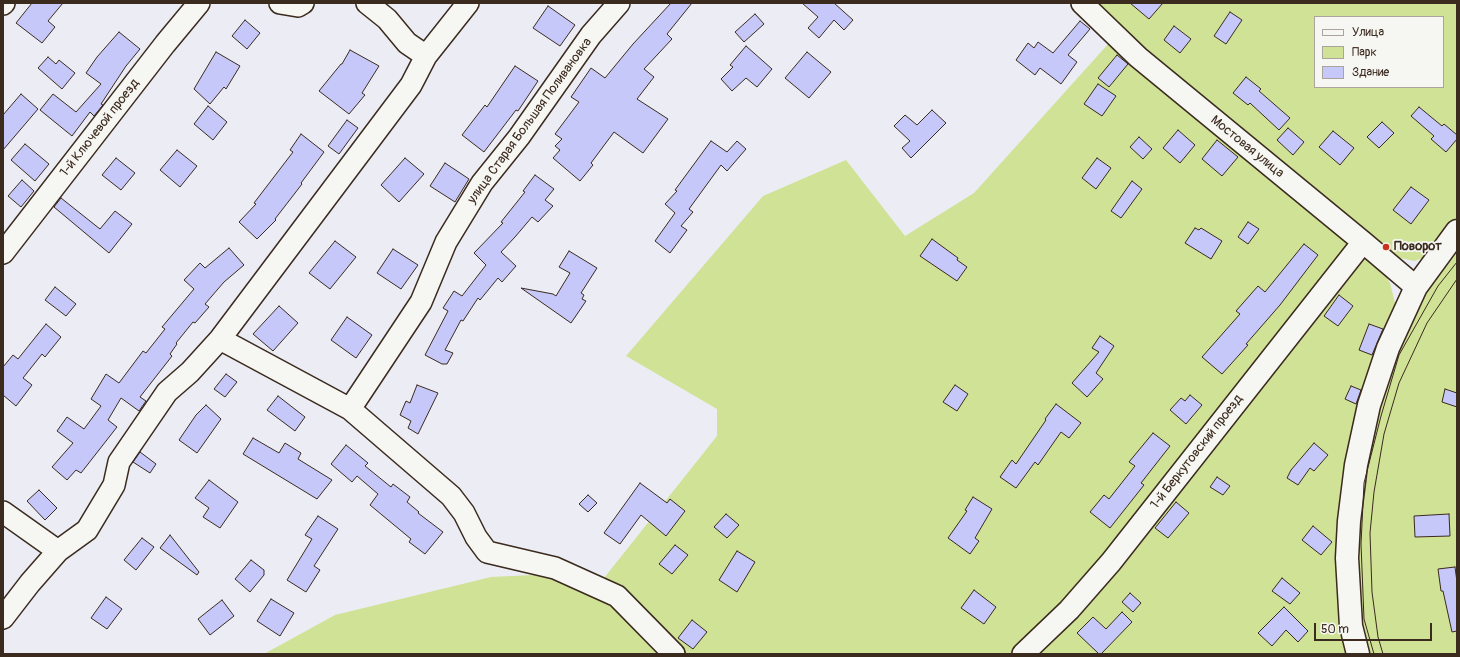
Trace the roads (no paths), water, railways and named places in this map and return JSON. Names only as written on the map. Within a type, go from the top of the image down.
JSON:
[{"type":"main road","points":[[1358,654],[1351,626],[1347,558],[1349,521],[1356,465],[1369,405],[1388,348],[1416,287],[1457,231]]},
{"type":"street","name":"1-й Ключевой проезд","points":[[3,253],[165,44],[199,3]]},
{"type":"street","points":[[280,3],[298,6],[303,3]]},
{"type":"street","points":[[367,3],[387,19],[407,42],[426,56]]},
{"type":"street","points":[[3,618],[30,583],[58,551],[88,530],[114,485],[119,462],[167,392],[190,372],[220,339],[411,86],[426,56],[468,3]]},
{"type":"street","name":"улица Старая Большая Поливановка","points":[[350,409],[421,302],[446,242],[482,183],[519,137],[591,35],[620,3]]},
{"type":"street","name":"Мостовая улица","points":[[1082,3],[1138,57],[1416,287]]},
{"type":"street","name":"1-й Беркутовский проезд","points":[[1023,654],[1069,610],[1111,562],[1363,242]]},
{"type":"street","points":[[220,339],[350,409],[451,496],[464,513],[476,537],[487,552],[555,568],[617,596],[674,654]]},
{"type":"street","points":[[3,512],[58,551]]},
{"type":"tram line","points":[[1374,654],[1364,619],[1361,544],[1364,483],[1381,416],[1399,355],[1438,286],[1457,262]]},
{"type":"tram line","points":[[1383,654],[1378,637],[1372,592],[1370,533],[1374,492],[1384,434],[1399,383],[1427,323],[1457,279]]},
{"type":"place","name":"Поворот","points":[[1386,247]]}]
